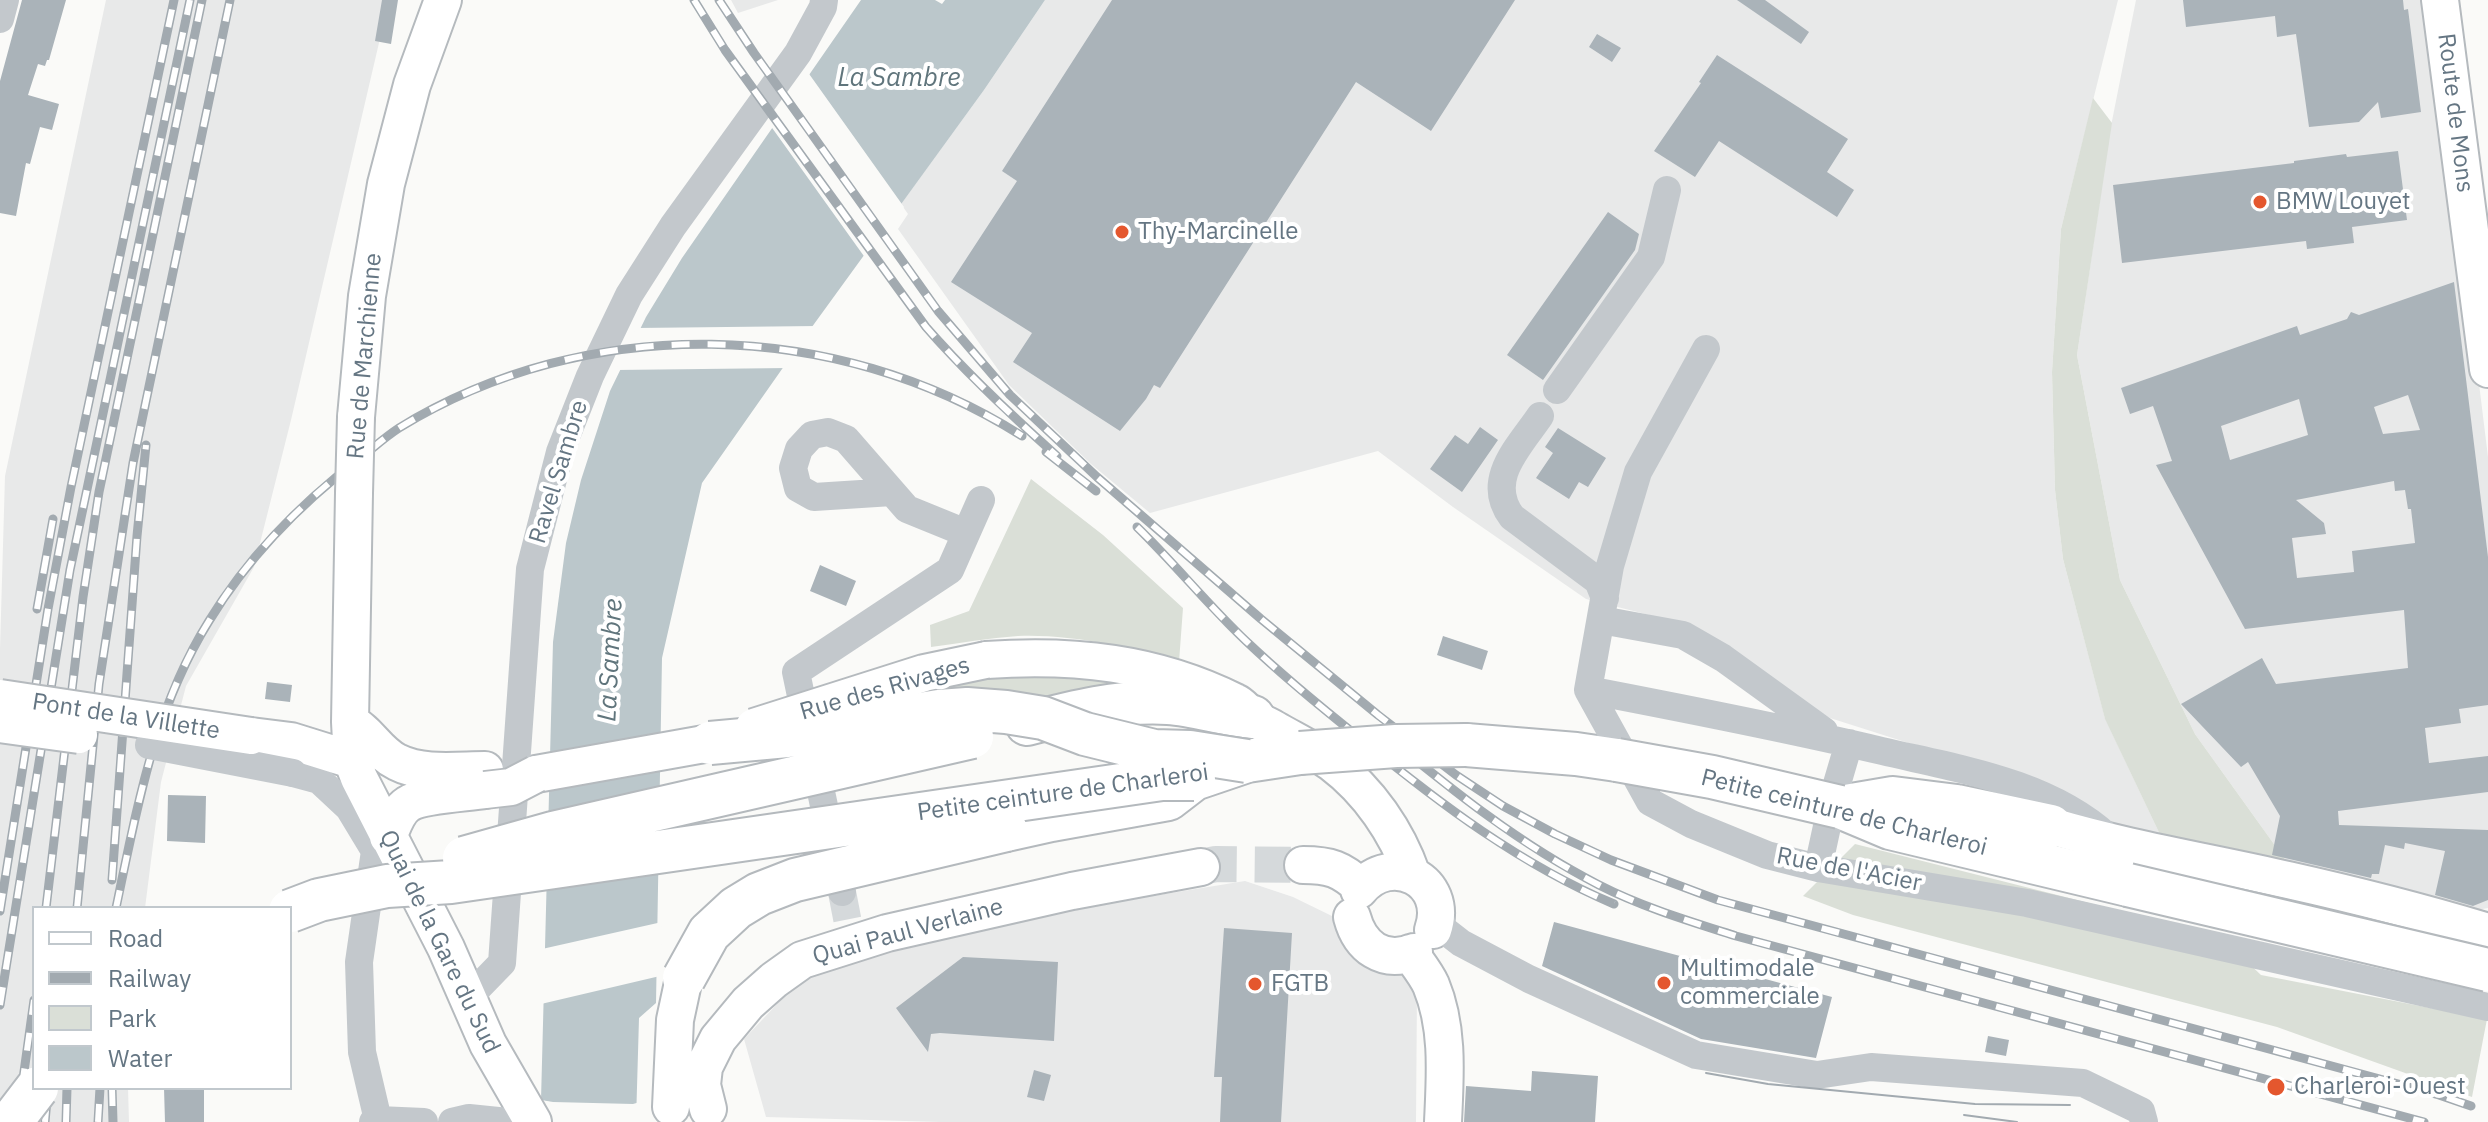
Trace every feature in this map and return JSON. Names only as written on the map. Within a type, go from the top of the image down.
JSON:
[{"type":"highway","points":[[387,862],[446,864],[553,833],[1099,706],[1135,702],[1198,706],[1232,716],[1253,717]]},
{"type":"highway","points":[[710,743],[787,736],[967,709],[1043,718],[1085,734],[1154,751],[1190,752],[1247,761]]},
{"type":"highway","name":"Petite ceinture de Charleroi","points":[[292,910],[319,900],[387,862],[466,880],[1162,779],[1194,779],[1247,761],[1300,753],[1466,745],[1576,754],[1712,777],[1840,807],[1891,813],[2128,885],[2488,970]]},
{"type":"highway","points":[[684,978],[709,933],[736,908],[771,889],[795,880],[1051,820],[1168,799],[1194,779]]},
{"type":"highway","points":[[1891,813],[1957,806],[2051,826]]},
{"type":"highway","points":[[11,1122],[35,1090]]},
{"type":"main road","name":"Rue de Marchienne","points":[[352,760],[350,722],[356,417],[367,296],[386,184],[412,85],[443,0]]},
{"type":"main road","name":"Route de Mons","points":[[2440,0],[2488,369]]},
{"type":"main road","name":"Route de Mons","points":[[2462,0],[2488,198]]},
{"type":"main road","name":"Rue des Rivages","points":[[485,780],[505,770],[536,774],[710,743],[924,673],[986,660],[1063,657],[1160,672],[1204,687],[1239,704],[1253,717],[1332,764],[1362,792],[1389,825],[1412,875]]},
{"type":"main road","name":"Pont de la Villette","points":[[0,698],[251,736],[292,757],[352,760]]},
{"type":"main road","points":[[292,757],[332,723],[350,722],[363,729],[397,762],[485,780]]},
{"type":"main road","name":"Pont de la Villette","points":[[0,724],[149,745],[251,736]]},
{"type":"main road","name":"Quai de la Gare du Sud","points":[[352,760],[387,862],[446,948],[488,1044],[531,1122]]},
{"type":"main road","points":[[387,862],[396,818],[406,805],[485,780]]},
{"type":"main road","points":[[2051,826],[2113,844],[2286,879],[2488,932]]},
{"type":"main road","points":[[1303,865],[1343,871],[1357,898],[1356,933],[1379,954],[1395,957],[1423,935]]},
{"type":"main road","name":"Quai Paul Verlaine","points":[[713,1116],[702,1085],[704,1067],[718,1039],[748,1003],[774,980],[802,960],[850,934],[887,933],[1072,891],[1201,867]]},
{"type":"main road","points":[[1357,898],[1371,878],[1384,872],[1398,871],[1412,875],[1426,886],[1423,935],[1445,1057],[1443,1122]]},
{"type":"main road","points":[[2437,918],[2469,922],[2488,919]]},
{"type":"main road","points":[[684,978],[663,1114],[691,1103],[713,1116]]},
{"type":"street","points":[[0,19],[5,0]]},
{"type":"street","name":"Ravel Sambre","points":[[468,998],[502,963],[530,569],[560,452],[590,376],[629,295],[673,226],[798,53],[824,0]]},
{"type":"street","points":[[1557,390],[1651,257],[1667,190]]},
{"type":"street","points":[[1706,349],[1638,472],[1610,566],[1588,690],[1844,742],[1977,773],[2058,801],[2107,835],[2113,844]]},
{"type":"street","points":[[1540,416],[1505,467],[1500,487],[1503,505],[1512,517],[1598,581],[1603,609]]},
{"type":"street","points":[[892,492],[907,509],[966,533]]},
{"type":"street","points":[[842,892],[796,672],[950,570],[981,500]]},
{"type":"street","points":[[1603,609],[1683,635],[1723,658],[1807,720],[1844,742]]},
{"type":"street","name":"Rue de l'Acier","points":[[1588,690],[1650,802],[1691,824],[1767,855],[1818,868],[2027,903],[2488,1007]]},
{"type":"street","points":[[1818,868],[1844,742]]},
{"type":"street","name":"Pont de la Villette","points":[[149,745],[292,757]]},
{"type":"street","points":[[292,757],[349,808],[375,851],[387,862],[359,962],[362,1052],[377,1122],[424,1122]]},
{"type":"street","points":[[2374,980],[2395,906]]},
{"type":"street","points":[[1423,935],[1443,929],[1461,943],[1529,979],[1696,1055],[1817,1075],[1871,1067],[2083,1083],[2141,1111],[2144,1122]]},
{"type":"street","points":[[452,1122],[469,1118],[508,1122]]},
{"type":"shaded area","points":[[106,0],[389,0],[254,567],[186,686],[161,782],[145,906],[32,906],[32,1090],[128,1090],[129,1122],[0,1122],[0,649],[5,476]]},
{"type":"shaded area","points":[[731,0],[778,0],[738,13]]},
{"type":"shaded area","name":"Thy-Marcinelle","points":[[1045,0],[2118,0],[2061,229],[2052,372],[2055,490],[2063,559],[2105,718],[2164,843],[2111,831],[1946,755],[1830,718],[1669,620],[1586,599],[1378,451],[1150,513],[1091,464],[1009,385],[898,229],[908,214],[901,204]]},
{"type":"shaded area","points":[[2136,0],[2432,0],[2488,457],[2488,908],[2454,914],[2289,865],[2195,734],[2120,580],[2077,355],[2110,131]]},
{"type":"shaded area","points":[[1245,881],[1293,897],[1336,918],[1351,951],[1403,976],[1417,992],[1416,1122],[940,1122],[766,1117],[744,1039],[797,983],[848,960],[1066,910]]},
{"type":"green space","points":[[2093,98],[2112,123],[2077,355],[2120,580],[2195,734],[2289,865],[2164,843],[2105,719],[2063,559],[2055,490],[2052,372],[2061,229]]},
{"type":"green space","points":[[1031,479],[1103,535],[1183,608],[1179,662],[1120,647],[1059,637],[1018,636],[931,647],[930,625],[969,611]]},
{"type":"green space","points":[[988,669],[1172,683],[1051,705],[955,692],[951,677]]},
{"type":"green space","points":[[1855,844],[2220,936],[2261,975],[2487,1019],[2472,1097],[2277,1027],[1853,915],[1803,896]]},
{"type":"water","name":"La Sambre","points":[[861,0],[935,0],[942,4],[945,0],[1045,0],[702,483],[662,658],[656,1003],[639,1018],[636,1122],[541,1100],[553,642],[566,543],[581,480],[610,391],[646,317],[682,258]]},
{"type":"pier","points":[[807,71],[904,207],[866,259],[770,125]]},
{"type":"pier","points":[[817,326],[788,368],[616,370],[636,328]]},
{"type":"pier","points":[[662,922],[660,976],[541,1004],[542,949]]},
{"type":"pier","points":[[538,1097],[553,1102],[640,1102],[640,1122],[537,1122]]},
{"type":"building","points":[[22,0],[66,0],[49,60],[45,66],[38,64],[28,95],[59,104],[52,130],[40,127],[30,164],[26,163],[16,216],[0,213],[0,81]]},
{"type":"building","points":[[382,0],[398,0],[391,44],[375,41]]},
{"type":"building","name":"Thy-Marcinelle","points":[[1112,0],[1515,0],[1431,131],[1356,82],[1160,388],[1154,385],[1120,431],[1013,362],[1032,333],[951,282],[1017,181],[1002,171]]},
{"type":"building","points":[[1737,0],[1765,0],[1809,32],[1801,44]]},
{"type":"building","points":[[2183,0],[2403,0],[2404,10],[2408,9],[2421,112],[2381,118],[2378,102],[2359,122],[2309,127],[2296,34],[2277,37],[2275,16],[2186,27]]},
{"type":"building","points":[[1597,34],[1621,48],[1612,62],[1589,47]]},
{"type":"building","points":[[1717,55],[1848,139],[1827,172],[1854,190],[1837,217],[1719,141],[1695,177],[1654,151]]},
{"type":"building","name":"BMW Louyet","points":[[2398,151],[2407,220],[2352,227],[2354,243],[2307,249],[2306,241],[2122,263],[2113,185],[2346,154],[2347,157]]},
{"type":"building","points":[[1608,212],[1639,234],[1635,250],[1543,380],[1507,355]]},
{"type":"building","points":[[2454,282],[2488,557],[2488,705],[2459,709],[2461,723],[2425,728],[2429,763],[2488,756],[2488,792],[2338,811],[2339,825],[2488,830],[2488,900],[2473,906],[2435,895],[2445,851],[2405,843],[2404,849],[2385,845],[2379,874],[2372,874],[2371,878],[2272,855],[2280,816],[2248,762],[2241,767],[2181,704],[2262,658],[2276,684],[2408,668],[2404,610],[2245,629],[2156,465],[2172,461],[2153,406],[2130,414],[2121,388],[2297,326],[2300,335],[2347,319],[2351,312],[2359,315]],"holes":[[[2408,395],[2420,430],[2383,434],[2374,407]],[[2299,399],[2308,435],[2230,460],[2221,426]],[[2394,481],[2395,491],[2405,490],[2415,543],[2352,551],[2354,572],[2297,578],[2292,538],[2326,534],[2324,523],[2296,500]]]},
{"type":"building","points":[[1480,427],[1498,440],[1462,492],[1430,469],[1455,435],[1468,444]]},
{"type":"building","points":[[1558,428],[1606,458],[1588,487],[1579,482],[1569,499],[1536,478],[1553,453],[1545,447]]},
{"type":"building","points":[[820,565],[856,581],[846,606],[810,591]]},
{"type":"building","points":[[1443,636],[1488,651],[1482,670],[1437,655]]},
{"type":"building","points":[[267,682],[292,685],[290,702],[265,699]]},
{"type":"building","points":[[168,795],[206,796],[205,843],[167,841]]},
{"type":"building","name":"Multimodale commerciale","points":[[1554,922],[1832,997],[1816,1058],[1701,1039],[1542,966]]},
{"type":"building","name":"FGTB","points":[[1224,928],[1292,933],[1281,1122],[1220,1122],[1222,1077],[1214,1077]]},
{"type":"building","points":[[963,957],[1058,962],[1054,1041],[940,1033],[931,1034],[928,1052],[896,1008]]},
{"type":"building","points":[[1988,1036],[2009,1040],[2006,1056],[1985,1052]]},
{"type":"building","points":[[1034,1070],[1051,1075],[1044,1101],[1027,1097]]},
{"type":"building","points":[[1532,1071],[1598,1076],[1595,1122],[1464,1122],[1466,1086],[1531,1091]]},
{"type":"building","points":[[164,1090],[204,1090],[204,1122],[165,1122]]},
{"type":"tunnel","points":[[1201,867],[1216,864],[1303,865]]},
{"type":"tunnel","points":[[842,892],[848,923]]},
{"type":"tram line","points":[[1706,1073],[1768,1084],[1975,1104],[2070,1105]]},
{"type":"tram line","points":[[1964,1115],[2017,1122]]},
{"type":"railway","points":[[0,911],[48,609],[71,487],[174,0]]},
{"type":"railway","points":[[0,1005],[70,570],[190,0]]},
{"type":"railway","points":[[46,906],[83,597],[99,492],[202,0]]},
{"type":"railway","points":[[77,906],[99,684],[133,463],[230,0]]},
{"type":"railway","points":[[694,0],[725,50],[926,327],[990,394],[1057,456]]},
{"type":"railway","points":[[719,0],[938,311],[1010,395],[1097,477],[1261,619],[1378,715],[1456,775],[1503,806],[1611,860],[1718,900],[2471,1106]]},
{"type":"railway","points":[[116,906],[140,796],[161,724],[190,654],[224,598],[276,533],[337,476],[399,428],[472,390],[550,364],[630,348],[712,344],[793,351],[873,369],[950,397],[1022,436]]},
{"type":"railway","points":[[112,880],[146,445]]},
{"type":"railway","points":[[1046,452],[1096,491]]},
{"type":"railway","points":[[37,609],[53,519]]},
{"type":"railway","points":[[1137,527],[1246,641],[1390,763],[1514,852],[1614,904]]},
{"type":"railway","points":[[1380,731],[1512,833],[1569,869],[1649,907],[1736,936],[2424,1122]]},
{"type":"railway","points":[[17,1122],[32,1014]]},
{"type":"railway","points":[[45,1122],[48,1090]]},
{"type":"railway","points":[[66,1122],[67,1090]]},
{"type":"railway","points":[[98,1122],[100,1090]]},
{"type":"railway","points":[[112,1090],[113,1122]]},
{"type":"place","name":"BMW Louyet","points":[[2260,202]]},
{"type":"place","name":"Thy-Marcinelle","points":[[1122,232]]},
{"type":"place","name":"Multimodale commerciale","points":[[1664,983]]},
{"type":"place","name":"FGTB","points":[[1255,984]]},
{"type":"place","name":"Charleroi-Ouest","points":[[2276,1087]]}]
